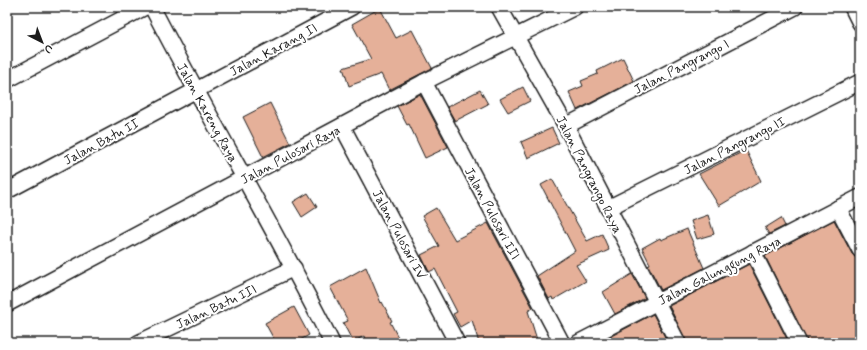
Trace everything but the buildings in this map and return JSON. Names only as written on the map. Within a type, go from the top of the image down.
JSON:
[{"type":"street","points":[[7,80],[145,7]]},
{"type":"street","name":"Jalan Kareng Raya","points":[[152,7],[195,91],[294,268],[332,343]]},
{"type":"street","name":"Jalan Karang II","points":[[195,91],[352,7]]},
{"type":"street","name":"Jalan Pangrango Raya","points":[[499,7],[566,126],[678,343]]},
{"type":"street","name":"Jalan Pulosari Raya","points":[[7,304],[245,179],[424,82],[575,7]]},
{"type":"street","name":"Jalan Pangrango I","points":[[566,126],[795,7]]},
{"type":"street","points":[[852,7],[860,23]]},
{"type":"street","name":"Jalan Pulosari III","points":[[424,82],[562,343]]},
{"type":"street","name":"Jalan Pangrango II","points":[[608,208],[860,82]]},
{"type":"street","name":"Jalan Batu II","points":[[7,191],[195,91]]},
{"type":"street","name":"Jalan Pulosari IV","points":[[342,126],[457,343]]},
{"type":"street","name":"Jalan Galunggung Raya","points":[[578,343],[860,196]]},
{"type":"street","points":[[838,208],[860,250]]},
{"type":"street","points":[[752,252],[799,343]]},
{"type":"street","name":"Jalan Batu III","points":[[138,343],[294,268]]}]
